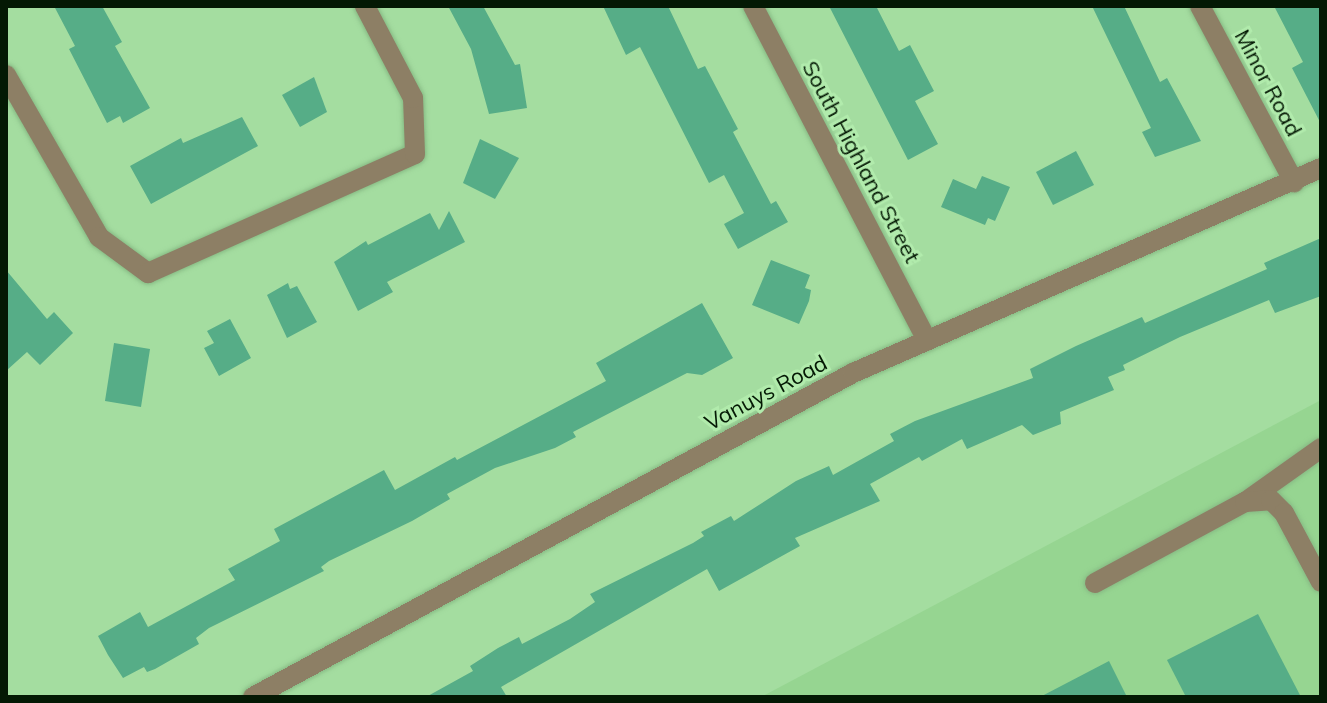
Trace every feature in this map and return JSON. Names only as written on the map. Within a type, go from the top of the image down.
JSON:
[{"type":"street","points":[[6,75],[99,237],[148,273],[269,223],[415,154],[413,98],[365,6]]},
{"type":"street","name":"South Highland Street","points":[[753,6],[927,340]]},
{"type":"street","name":"Minor Road","points":[[1200,6],[1294,182]]},
{"type":"street","name":"Vanuys Road","points":[[253,697],[853,373],[1321,168]]},
{"type":"street","points":[[1095,583],[1245,502],[1321,448]]},
{"type":"street","points":[[1245,502],[1271,500],[1284,513],[1321,582]]},
{"type":"shaded area","points":[[1321,400],[1321,697],[761,697]]},
{"type":"building","points":[[54,6],[102,6],[122,42],[115,46],[150,108],[123,123],[120,116],[107,123],[69,49],[75,46]]},
{"type":"building","points":[[448,6],[483,6],[515,65],[520,64],[527,108],[489,114],[471,49]]},
{"type":"building","points":[[603,6],[668,6],[698,69],[705,66],[738,129],[733,132],[771,204],[776,201],[788,222],[738,249],[724,224],[744,213],[724,175],[709,183],[640,47],[626,55]]},
{"type":"building","points":[[829,6],[876,6],[899,51],[910,45],[934,91],[915,101],[938,144],[908,160]]},
{"type":"building","points":[[1092,6],[1124,6],[1160,82],[1167,78],[1201,141],[1155,157],[1142,132],[1151,128]]},
{"type":"building","points":[[1274,6],[1321,6],[1321,124],[1292,68],[1303,62]]},
{"type":"building","points":[[314,77],[327,112],[300,127],[282,95]]},
{"type":"building","points":[[242,117],[258,146],[151,204],[130,166],[181,138],[183,143]]},
{"type":"building","points":[[480,139],[519,158],[495,199],[463,183]]},
{"type":"building","points":[[1076,151],[1094,185],[1053,205],[1036,172]]},
{"type":"building","points":[[982,176],[1010,187],[995,221],[988,218],[985,225],[941,207],[953,179],[976,189]]},
{"type":"building","points":[[449,211],[465,242],[387,282],[393,292],[358,311],[334,262],[366,241],[368,245],[430,213],[439,230]]},
{"type":"building","points":[[1321,238],[1321,296],[1275,313],[1269,300],[1123,365],[1125,370],[1108,377],[1114,390],[1060,412],[1061,424],[1033,435],[1022,425],[967,449],[962,439],[922,461],[919,457],[870,484],[880,501],[795,538],[800,546],[719,591],[707,569],[501,687],[507,697],[426,697],[473,671],[470,666],[498,648],[519,637],[522,644],[570,619],[595,602],[590,594],[693,543],[704,536],[701,532],[731,516],[734,521],[796,481],[829,466],[833,475],[894,441],[890,434],[915,421],[1033,378],[1030,369],[1076,346],[1142,317],[1145,323],[1267,269],[1264,263]]},
{"type":"building","points":[[771,260],[810,275],[805,288],[811,290],[809,301],[799,324],[752,305]]},
{"type":"building","points":[[6,270],[47,319],[54,312],[73,333],[40,365],[27,352],[6,371]]},
{"type":"building","points":[[288,283],[290,289],[297,286],[317,322],[287,338],[267,295]]},
{"type":"building","points":[[702,303],[733,358],[702,375],[687,373],[573,432],[576,437],[555,448],[495,468],[447,494],[450,499],[412,521],[329,561],[321,567],[324,571],[209,628],[196,638],[199,644],[155,669],[147,672],[144,667],[123,678],[108,655],[98,636],[140,612],[148,627],[235,580],[228,569],[280,541],[274,529],[384,470],[395,490],[455,457],[457,460],[606,381],[596,363]]},
{"type":"building","points":[[230,319],[251,358],[219,376],[204,348],[214,343],[207,331]]},
{"type":"building","points":[[114,343],[150,349],[141,407],[105,401]]},
{"type":"building","points":[[1258,614],[1301,697],[1186,697],[1167,660]]},
{"type":"building","points":[[1109,661],[1127,697],[1040,697]]}]
